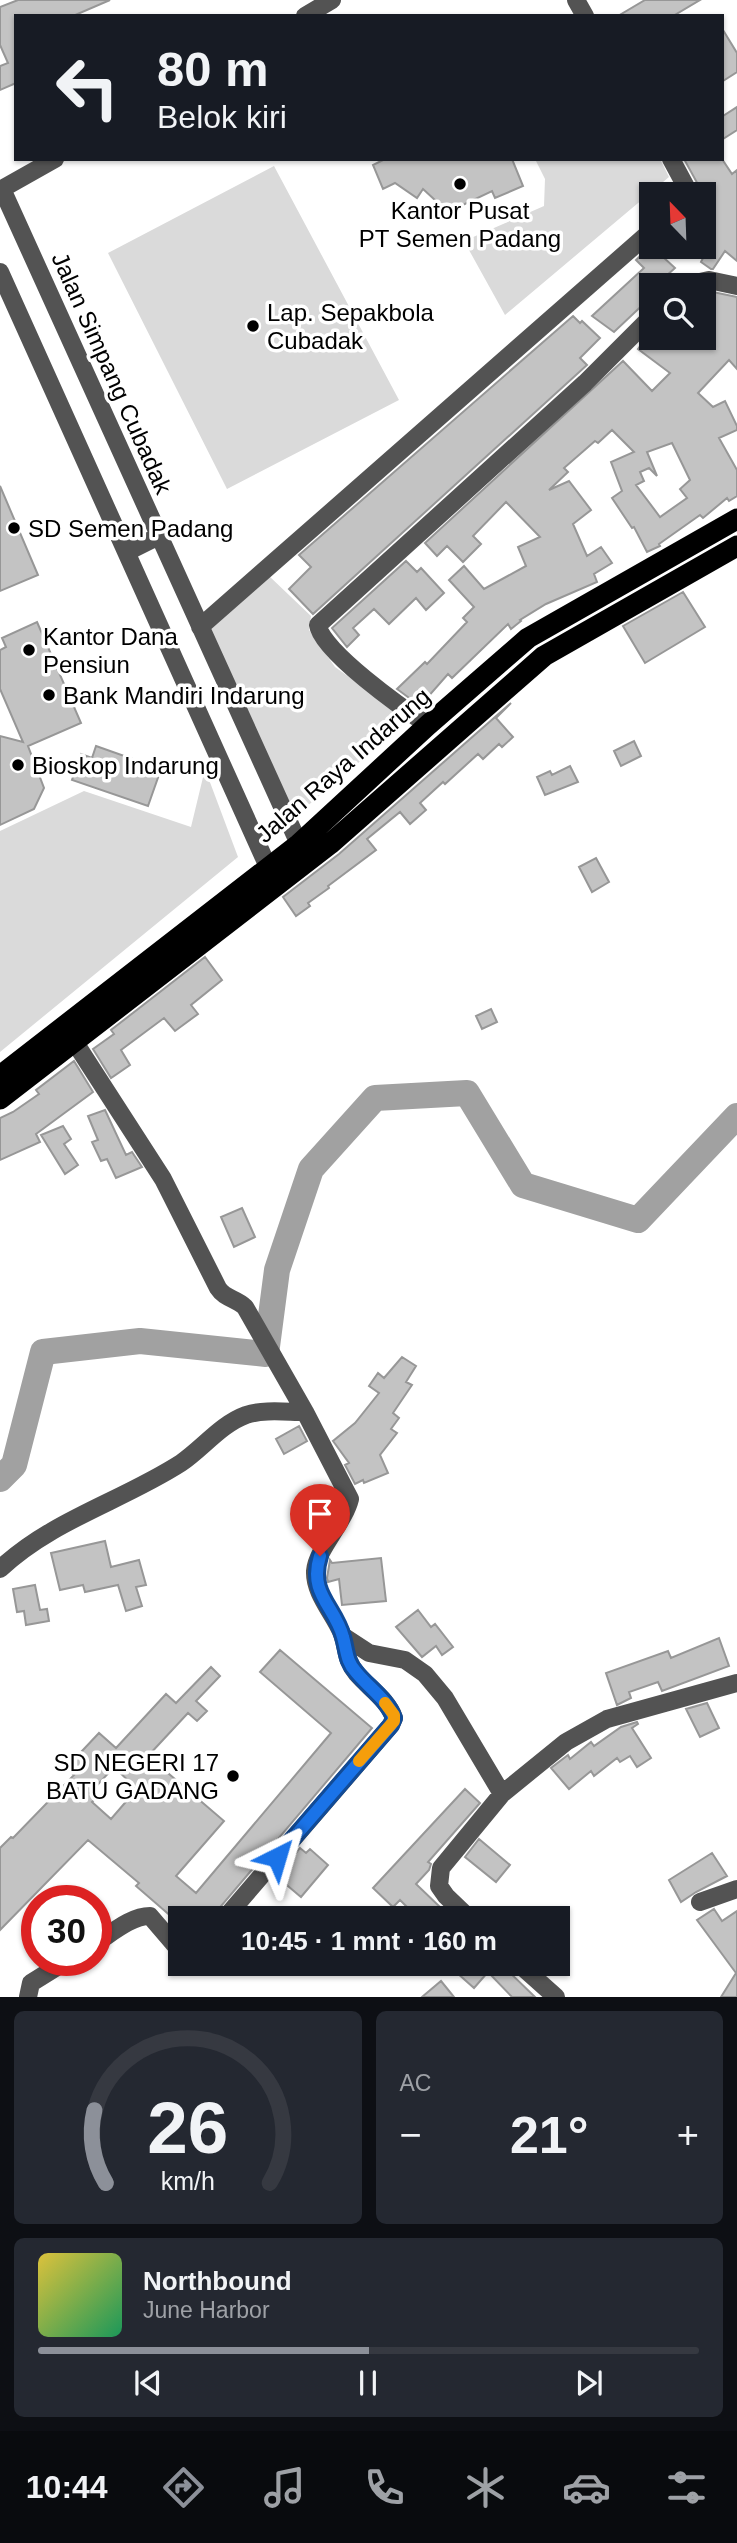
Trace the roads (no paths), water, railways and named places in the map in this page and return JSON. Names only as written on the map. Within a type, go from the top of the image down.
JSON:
[{"type":"highway","name":"Jalan Raya Indarung","points":[[0,1076],[299,844],[515,648],[537,632],[737,519]]},
{"type":"highway","points":[[704,539],[715,559]]},
{"type":"highway","name":"Jalan Raya Indarung","points":[[0,1098],[277,887],[544,656],[737,546]]},
{"type":"street","points":[[308,14],[332,0]]},
{"type":"street","points":[[1,190],[52,161]]},
{"type":"street","points":[[672,161],[683,182]]},
{"type":"street","name":"Jalan Simpang Cubadak","points":[[1,190],[299,844]]},
{"type":"street","points":[[200,627],[639,242]]},
{"type":"street","points":[[0,272],[277,887]]},
{"type":"street","points":[[716,282],[737,286]]},
{"type":"street","points":[[428,725],[355,672],[322,636],[318,625],[585,383],[639,329]]},
{"type":"street","points":[[127,552],[159,536]]},
{"type":"street","points":[[299,844],[300,868]]},
{"type":"street","points":[[74,1041],[163,1179],[223,1296],[239,1301],[291,1386],[350,1499],[344,1516],[320,1556],[315,1570],[320,1591],[343,1636],[349,1662],[394,1715],[394,1721],[235,1906]]},
{"type":"street","points":[[0,1569],[20,1551],[79,1515],[181,1463],[239,1418],[264,1412],[305,1412]]},
{"type":"street","points":[[343,1636],[369,1653],[405,1660],[425,1674],[445,1698],[502,1794]]},
{"type":"street","points":[[456,1906],[439,1886],[441,1868],[502,1794],[566,1742],[607,1719],[735,1689]]},
{"type":"street","points":[[700,1902],[737,1889]]},
{"type":"street","points":[[112,1933],[142,1916],[150,1916],[168,1937]]},
{"type":"street","points":[[28,1997],[32,1983],[43,1976]]},
{"type":"street","points":[[532,1976],[556,1997]]},
{"type":"waterway","points":[[0,1479],[14,1465],[43,1352],[140,1341],[266,1354],[277,1270],[311,1169],[375,1098],[467,1093],[523,1185],[638,1220],[737,1116]]},
{"type":"place","name":"Kantor Pusat PT Semen Padang","points":[[460,184]]},
{"type":"place","name":"Lap. Sepakbola Cubadak","points":[[253,326]]},
{"type":"place","name":"SD Semen Padang","points":[[14,528]]},
{"type":"place","name":"Kantor Dana Pensiun","points":[[29,650]]},
{"type":"place","name":"Bank Mandiri Indarung","points":[[49,695]]},
{"type":"place","name":"Bioskop Indarung","points":[[18,765]]},
{"type":"place","name":"SD NEGERI 17 BATU GADANG","points":[[233,1776]]}]
